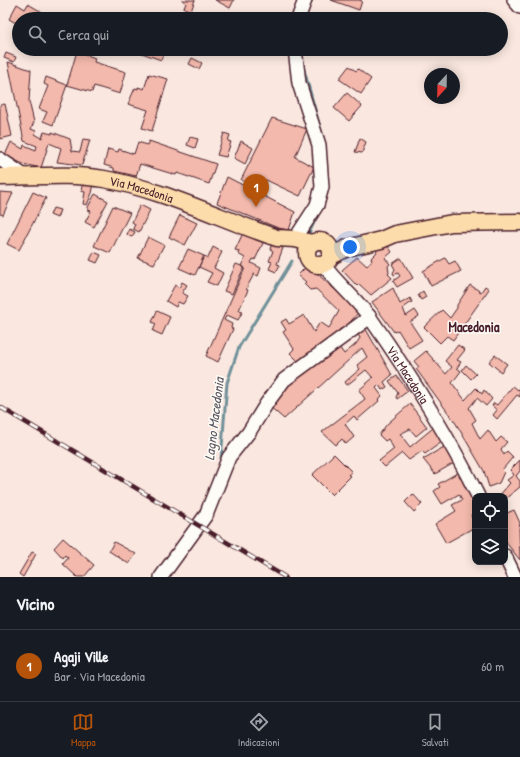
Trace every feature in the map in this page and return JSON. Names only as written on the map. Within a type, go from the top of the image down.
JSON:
[{"type":"main road","name":"Via Macedonia","points":[[0,177],[74,176],[104,179],[170,198],[277,238],[295,239],[320,253]]},
{"type":"main road","points":[[320,253],[377,232],[395,234],[452,223],[520,222]]},
{"type":"main road","name":"Via Macedonia","points":[[277,238],[287,247],[320,253]]},
{"type":"street","points":[[301,12],[305,0]]},
{"type":"street","points":[[514,0],[520,7]]},
{"type":"street","points":[[295,239],[317,205],[322,186],[319,145],[299,83],[296,56]]},
{"type":"street","points":[[0,158],[26,177]]},
{"type":"street","name":"Via Macedonia","points":[[320,253],[332,278],[370,317],[456,454],[476,493]]},
{"type":"street","points":[[160,577],[206,515],[229,457],[249,432],[267,403],[284,380],[370,317]]},
{"type":"street","points":[[508,562],[515,577]]},
{"type":"building","points":[[182,0],[195,0],[191,11],[184,8],[186,3]]},
{"type":"building","points":[[215,0],[234,0],[230,8]]},
{"type":"building","points":[[331,0],[359,0],[362,1],[359,10]]},
{"type":"building","points":[[17,4],[25,9],[28,4],[42,12],[13,12]]},
{"type":"building","points":[[12,13],[12,21],[9,19]]},
{"type":"building","points":[[6,53],[16,57],[14,62],[4,58]]},
{"type":"building","points":[[76,56],[90,56],[95,58],[94,62],[126,72],[120,94],[94,86],[92,92],[67,85]]},
{"type":"building","points":[[150,56],[162,56],[161,60]]},
{"type":"building","points":[[192,58],[202,63],[199,69],[189,64]]},
{"type":"building","points":[[8,62],[31,70],[29,101],[34,122],[31,129],[36,131],[35,134],[42,138],[44,132],[52,134],[52,132],[70,139],[72,151],[80,152],[83,139],[90,140],[82,165],[57,162],[61,148],[49,143],[41,168],[23,164],[5,155],[11,142],[23,149],[24,145],[36,150],[37,146],[24,141]]},
{"type":"building","points":[[349,66],[356,71],[358,69],[371,79],[361,94],[339,79]]},
{"type":"building","points":[[149,74],[168,79],[152,131],[142,128],[148,110],[128,104],[135,88],[138,89],[138,87],[144,89]]},
{"type":"building","points":[[46,77],[67,85],[53,125],[43,121],[47,112],[39,109],[48,86],[44,84]]},
{"type":"building","points":[[347,93],[362,106],[349,121],[334,108]]},
{"type":"building","points":[[5,104],[12,136],[0,139],[0,105]]},
{"type":"building","points":[[272,118],[307,129],[295,157],[314,167],[300,196],[266,180],[261,189],[241,180]]},
{"type":"building","points":[[224,133],[230,135],[228,141],[231,142],[226,157],[217,155]]},
{"type":"building","points":[[190,137],[198,139],[195,148],[187,145]]},
{"type":"building","points":[[360,138],[366,142],[362,153],[355,152]]},
{"type":"building","points":[[149,141],[216,164],[209,184],[177,173],[176,175],[140,164],[136,176],[114,171],[114,168],[104,165],[108,149],[118,152],[119,149],[134,154],[138,142],[147,145]]},
{"type":"building","points":[[241,141],[253,148],[245,164],[234,158]]},
{"type":"building","points":[[227,177],[295,212],[289,230],[278,228],[217,203]]},
{"type":"building","points":[[83,182],[94,184],[87,205],[83,204],[85,192],[81,191]]},
{"type":"building","points":[[0,192],[13,193],[3,215],[0,214]]},
{"type":"building","points":[[33,192],[46,198],[19,250],[7,244]]},
{"type":"building","points":[[95,194],[108,201],[94,227],[85,222],[91,211],[88,210],[88,207]]},
{"type":"building","points":[[140,205],[150,210],[139,232],[133,229],[135,224],[132,222]]},
{"type":"building","points":[[113,206],[130,213],[110,253],[94,246]]},
{"type":"building","points":[[53,208],[60,210],[57,218],[50,215]]},
{"type":"building","points":[[180,215],[197,223],[185,245],[169,237]]},
{"type":"building","points":[[129,229],[135,232],[132,237],[127,235]]},
{"type":"building","points":[[244,231],[264,241],[255,260],[253,259],[251,263],[261,268],[258,276],[254,274],[246,289],[248,290],[239,310],[243,311],[238,320],[227,315],[224,320],[232,324],[231,328],[233,329],[218,362],[206,356],[245,268],[241,266],[245,258],[238,254],[239,251],[235,250]]},
{"type":"building","points":[[148,237],[164,245],[154,264],[138,258]]},
{"type":"building","points":[[386,243],[392,252],[385,258],[390,264],[388,266],[388,274],[392,278],[371,295],[359,284],[357,286],[342,270],[357,257],[367,266],[372,260],[371,258],[377,252],[374,246]]},
{"type":"building","points":[[272,244],[283,248],[277,264],[280,265],[276,272],[269,269],[272,262],[269,261],[273,251],[270,249]]},
{"type":"building","points":[[213,247],[222,252],[214,268],[223,273],[217,286],[207,282],[212,273],[199,267],[204,256],[208,258]]},
{"type":"building","points":[[188,249],[204,256],[195,275],[179,268]]},
{"type":"building","points":[[94,252],[101,255],[97,263],[90,260]]},
{"type":"building","points":[[401,258],[413,278],[397,287],[393,281],[400,276],[398,273],[394,275],[393,273],[395,269],[392,264]]},
{"type":"building","points":[[445,258],[449,264],[455,261],[461,271],[431,286],[423,271]]},
{"type":"building","points":[[236,264],[244,267],[232,294],[224,291]]},
{"type":"building","points":[[308,265],[359,312],[344,329],[340,329],[331,341],[329,339],[328,343],[298,361],[290,353],[294,349],[283,332],[286,330],[281,322],[286,319],[289,324],[304,315],[314,332],[320,322],[329,328],[339,311],[316,289],[310,290],[304,284],[306,282],[298,275]]},
{"type":"building","points":[[182,282],[187,285],[182,293],[188,296],[183,304],[178,302],[176,307],[166,301],[175,285],[179,288]]},
{"type":"building","points":[[470,285],[481,292],[485,286],[489,289],[453,340],[447,336],[440,343],[424,327],[442,310],[450,318]]},
{"type":"building","points":[[393,288],[400,304],[410,298],[412,302],[403,308],[406,316],[415,310],[419,316],[410,322],[422,340],[409,348],[398,330],[394,332],[372,302]]},
{"type":"building","points":[[423,291],[426,297],[421,300],[418,295]]},
{"type":"building","points":[[157,311],[170,317],[162,335],[153,331],[156,324],[152,322]]},
{"type":"building","points":[[364,326],[392,375],[384,382],[387,387],[382,390],[379,385],[376,388],[382,396],[378,400],[379,401],[357,420],[354,416],[345,424],[354,437],[346,444],[342,439],[336,445],[322,432],[365,399],[359,390],[373,378],[366,370],[347,385],[345,382],[360,369],[357,365],[367,357],[362,348],[284,419],[268,405],[298,373],[337,344],[344,354],[356,344],[360,338],[356,331]]},
{"type":"building","points":[[458,345],[465,350],[457,360],[461,362],[457,368],[461,371],[452,383],[465,400],[476,388],[482,394],[484,390],[492,399],[486,406],[477,398],[469,408],[476,420],[472,423],[480,439],[488,430],[496,442],[501,437],[507,442],[501,449],[504,455],[507,451],[513,457],[502,470],[504,472],[499,483],[489,487],[484,471],[455,422],[416,369],[419,367],[414,361],[426,351],[446,374],[452,367],[445,361]]},
{"type":"building","points":[[495,355],[507,364],[501,372],[489,362]]},
{"type":"building","points":[[466,365],[476,374],[471,379],[462,370]]},
{"type":"building","points":[[397,376],[408,391],[397,399],[396,397],[398,393],[389,381]]},
{"type":"building","points":[[513,386],[518,390],[520,388],[520,397],[517,395],[497,419],[493,415],[497,410],[492,406],[494,403],[497,405]]},
{"type":"building","points":[[410,404],[427,427],[416,436],[410,429],[400,434],[410,447],[433,428],[442,442],[425,454],[422,451],[409,460],[402,453],[385,467],[379,461],[394,449],[388,439],[385,441],[379,435],[387,424]]},
{"type":"building","points":[[444,447],[454,463],[435,474],[423,459]]},
{"type":"building","points":[[334,454],[352,472],[348,475],[351,476],[332,495],[312,475]]},
{"type":"building","points":[[520,460],[520,471],[516,476],[520,481],[520,487],[508,497],[508,493],[502,493],[510,483],[507,480],[514,475],[510,470]]},
{"type":"building","points":[[459,472],[472,496],[472,529],[446,543],[435,524],[456,511],[452,505],[462,500],[459,494],[442,504],[434,491],[440,487],[438,484]]},
{"type":"building","points":[[413,494],[422,504],[414,512],[405,502]]},
{"type":"building","points":[[514,510],[520,523],[520,560],[508,545],[508,513]]},
{"type":"building","points":[[63,538],[94,565],[84,577],[77,577],[63,564],[68,558],[65,555],[63,558],[54,548]]},
{"type":"building","points":[[114,542],[136,554],[129,564],[109,551]]},
{"type":"building","points":[[32,552],[36,554],[23,577],[19,574]]},
{"type":"waterway","points":[[304,70],[323,138]]},
{"type":"waterway","points":[[309,233],[317,216]]},
{"type":"waterway","name":"Lagno Macedonia","points":[[221,460],[227,383],[239,347],[292,261]]},
{"type":"railway","points":[[0,407],[285,577]]},
{"type":"place","name":"Agaji Ville","points":[[256,207]]},
{"type":"district","name":"Macedonia","points":[[474,327]]}]
